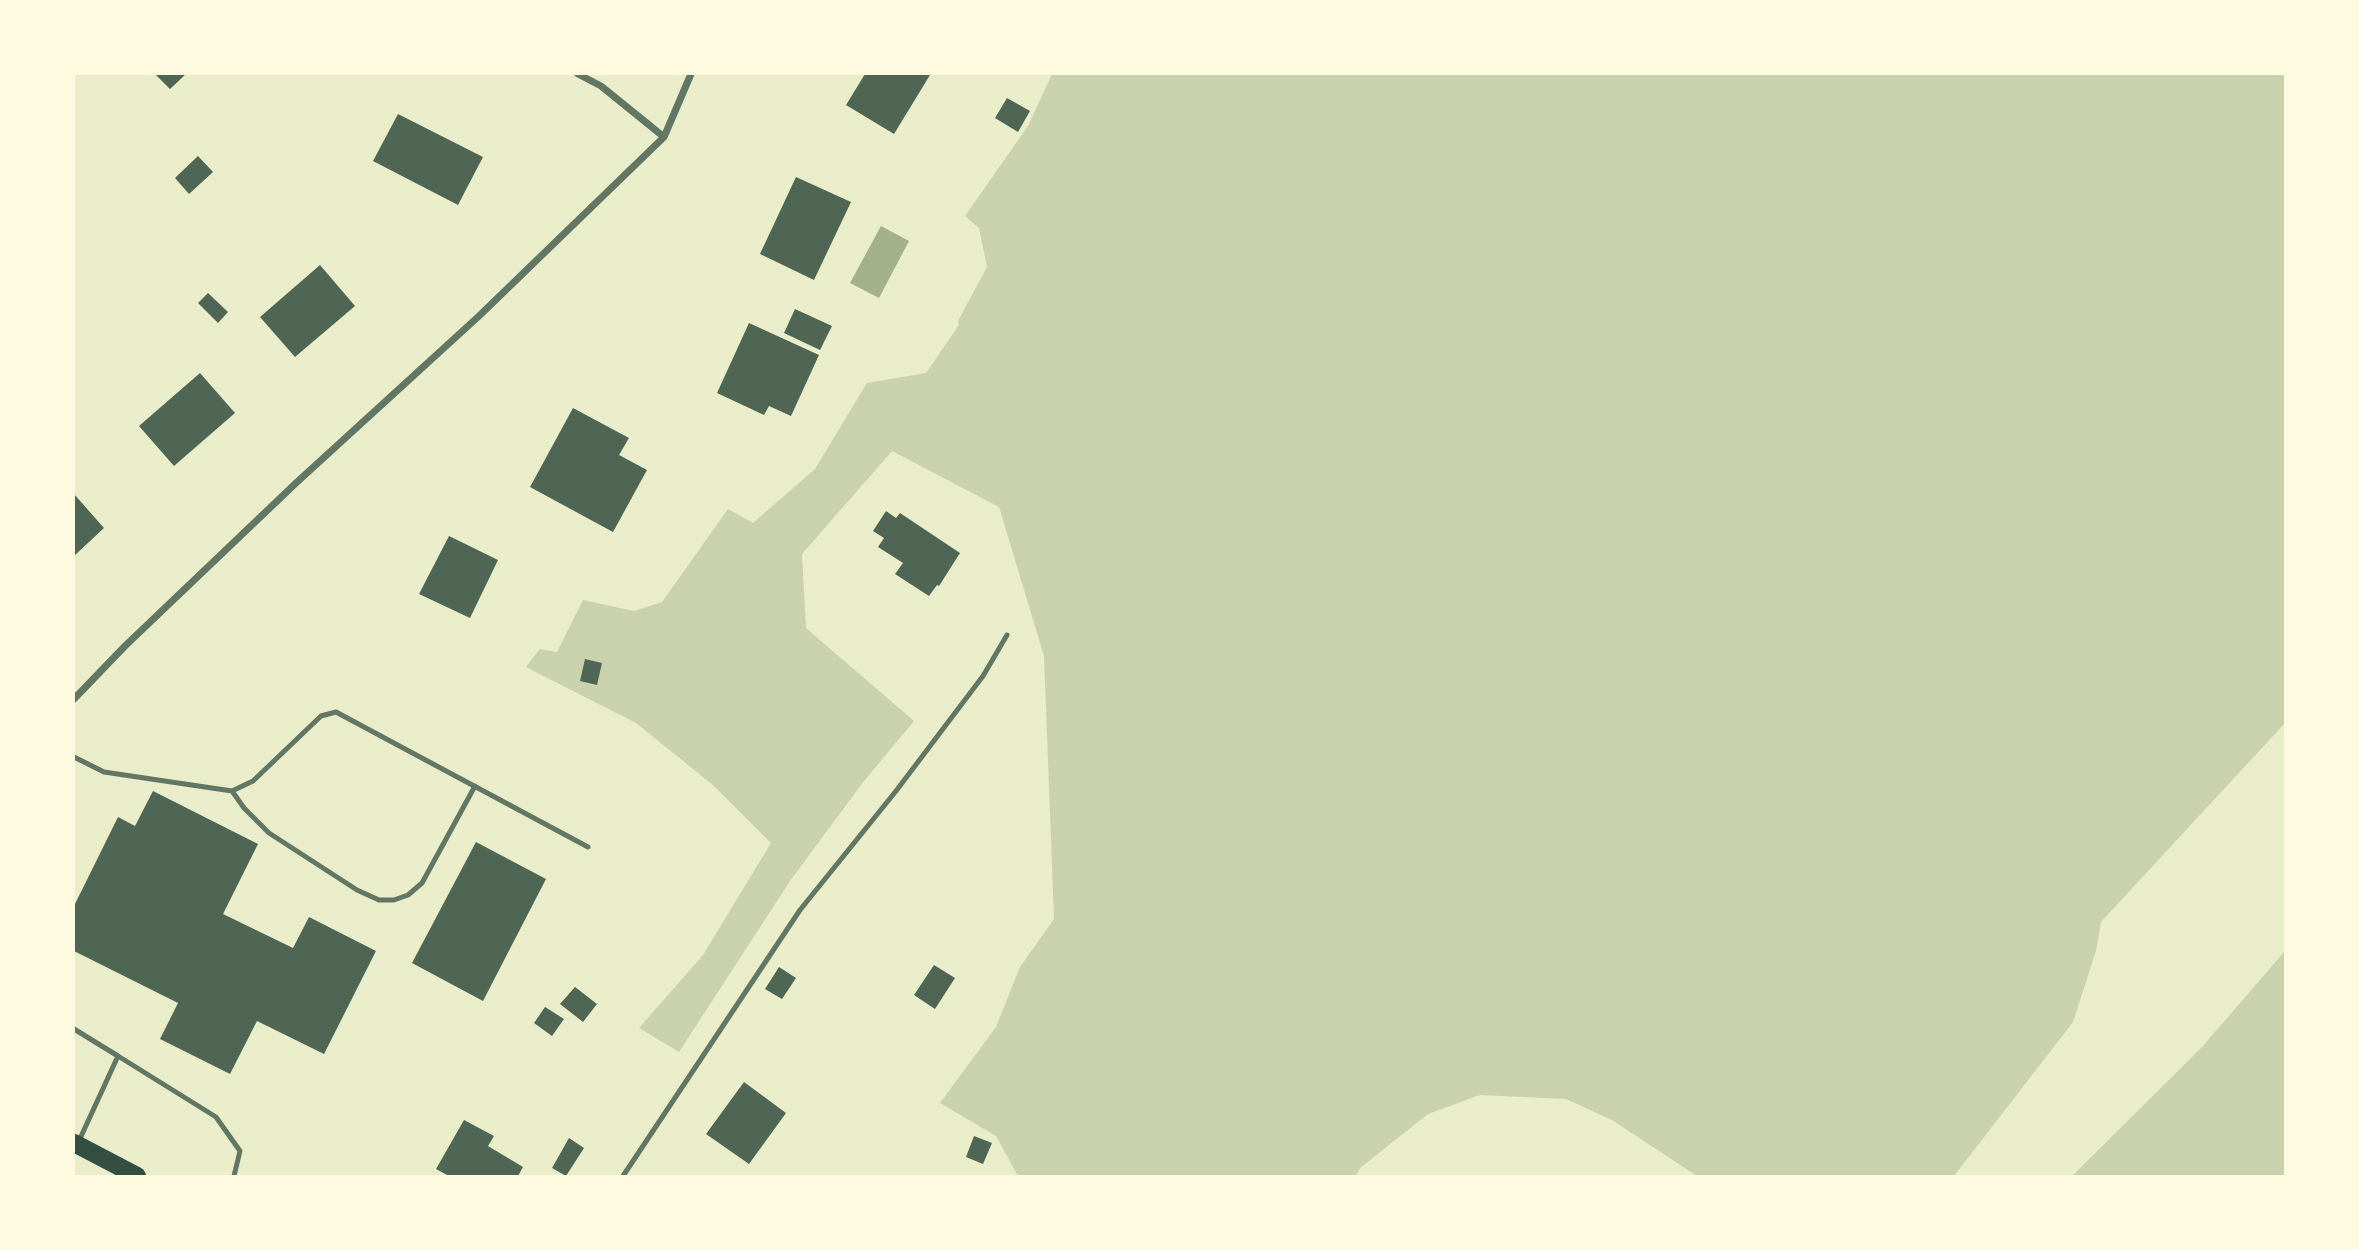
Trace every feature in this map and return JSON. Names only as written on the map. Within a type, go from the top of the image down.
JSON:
[{"type":"main road","points":[[75,1144],[137,1177]]},
{"type":"street","points":[[578,74],[601,86],[664,137]]},
{"type":"street","points":[[74,699],[125,646],[296,483],[479,316],[664,137],[691,74]]},
{"type":"lane","points":[[623,1177],[800,911],[983,676],[1007,635]]},
{"type":"lane","points":[[74,757],[104,772],[232,791],[253,781],[321,716],[336,712],[588,847]]},
{"type":"lane","points":[[232,791],[244,808],[270,832],[357,890],[379,900],[387,900],[408,895],[422,883],[475,786]]},
{"type":"lane","points":[[74,1029],[216,1117],[240,1151],[234,1177]]},
{"type":"lane","points":[[75,1144],[118,1056]]},
{"type":"shaded area","points":[[1052,74],[2285,74],[2285,723],[2101,922],[2096,951],[2073,1022],[1954,1176],[1697,1176],[1612,1120],[1566,1099],[1480,1095],[1428,1114],[1360,1168],[1356,1176],[1018,1176],[996,1136],[940,1103],[996,1027],[1020,967],[1054,919],[1044,656],[999,507],[892,451],[802,554],[806,628],[914,721],[864,781],[790,881],[679,1052],[639,1028],[703,955],[771,843],[714,786],[636,723],[526,667],[540,649],[557,652],[583,600],[634,611],[662,602],[728,509],[753,523],[815,469],[867,383],[926,373],[959,325],[958,321],[987,267],[979,228],[965,216],[1028,126]]},
{"type":"shaded area","points":[[881,226],[909,241],[879,298],[850,283]]},
{"type":"shaded area","points":[[2285,951],[2285,1176],[2072,1176],[2202,1047]]},
{"type":"building","points":[[155,74],[186,74],[170,89]]},
{"type":"building","points":[[865,74],[930,75],[894,134],[846,105]]},
{"type":"building","points":[[1007,98],[1030,111],[1018,132],[995,118]]},
{"type":"building","points":[[398,114],[483,157],[458,205],[373,161]]},
{"type":"building","points":[[198,156],[213,172],[189,194],[175,178]]},
{"type":"building","points":[[796,177],[851,202],[814,280],[760,254]]},
{"type":"building","points":[[320,265],[355,306],[295,357],[260,317]]},
{"type":"building","points":[[208,293],[228,312],[218,323],[198,303]]},
{"type":"building","points":[[795,309],[832,326],[820,350],[784,333]]},
{"type":"building","points":[[749,323],[819,355],[791,416],[769,406],[764,415],[717,393]]},
{"type":"building","points":[[200,373],[235,413],[174,466],[139,426]]},
{"type":"building","points":[[573,408],[629,438],[619,455],[647,470],[613,532],[530,487]]},
{"type":"building","points":[[74,494],[104,528],[74,556]]},
{"type":"building","points":[[886,511],[896,518],[900,513],[960,553],[939,586],[937,585],[929,596],[895,574],[903,563],[878,547],[884,538],[873,531]]},
{"type":"building","points":[[449,536],[498,560],[470,618],[419,594]]},
{"type":"building","points":[[585,659],[602,663],[597,685],[580,681]]},
{"type":"building","points":[[153,791],[258,844],[223,914],[293,948],[309,917],[376,951],[324,1054],[257,1021],[230,1074],[160,1039],[178,1003],[74,951],[74,906],[118,817],[135,826]]},
{"type":"building","points":[[476,842],[546,879],[483,1001],[412,963]]},
{"type":"building","points":[[934,965],[955,978],[935,1009],[914,995]]},
{"type":"building","points":[[779,967],[796,978],[782,999],[765,989]]},
{"type":"building","points":[[575,987],[597,1004],[583,1022],[560,1004]]},
{"type":"building","points":[[545,1007],[564,1019],[552,1036],[534,1023]]},
{"type":"building","points":[[744,1082],[786,1113],[749,1164],[706,1134]]},
{"type":"building","points":[[464,1120],[494,1136],[488,1146],[523,1167],[518,1176],[449,1176],[436,1169]]},
{"type":"building","points":[[974,1136],[992,1143],[983,1164],[966,1157]]},
{"type":"building","points":[[569,1138],[584,1148],[566,1176],[552,1168]]}]
